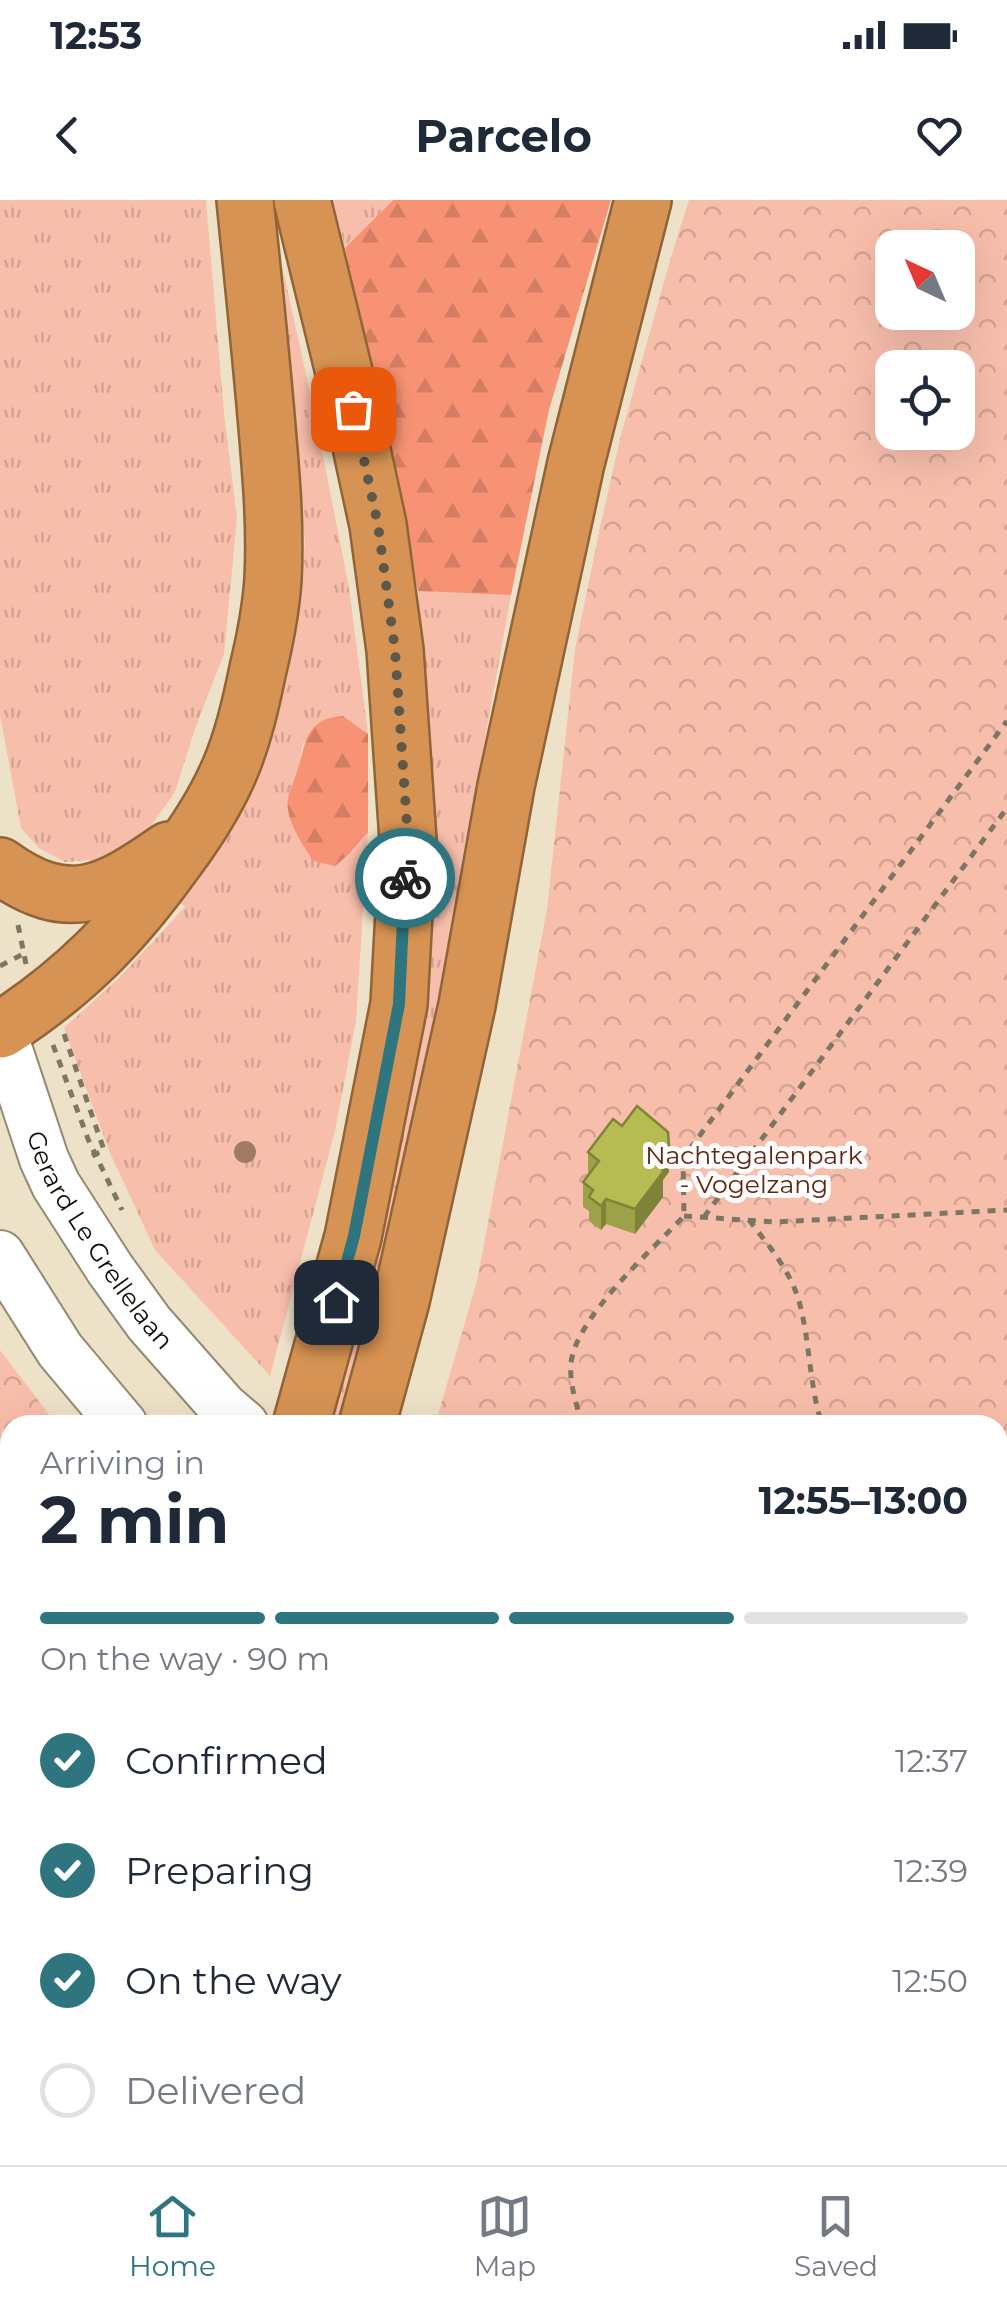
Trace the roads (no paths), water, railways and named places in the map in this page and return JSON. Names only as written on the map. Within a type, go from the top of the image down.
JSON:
[{"type":"highway","points":[[0,1029],[38,975],[96,958],[138,910],[196,832],[229,770],[251,702],[273,584],[274,529],[245,200]]},
{"type":"highway","points":[[302,200],[378,525],[395,650],[408,840],[399,1004],[354,1236],[303,1415]]},
{"type":"highway","points":[[370,1415],[401,1301],[467,1004],[506,786],[576,463],[643,200]]},
{"type":"highway","points":[[0,866],[53,893],[77,895],[108,888],[196,832]]},
{"type":"street","name":"Gerard Le Grellelaan","points":[[0,1029],[9,1091],[50,1174],[110,1269],[174,1352],[233,1415]]},
{"type":"street","points":[[0,1254],[60,1350],[115,1415]]},
{"type":"park label","name":"Nachtegalenpark - Vogelzang","points":[[754,1170]]}]
